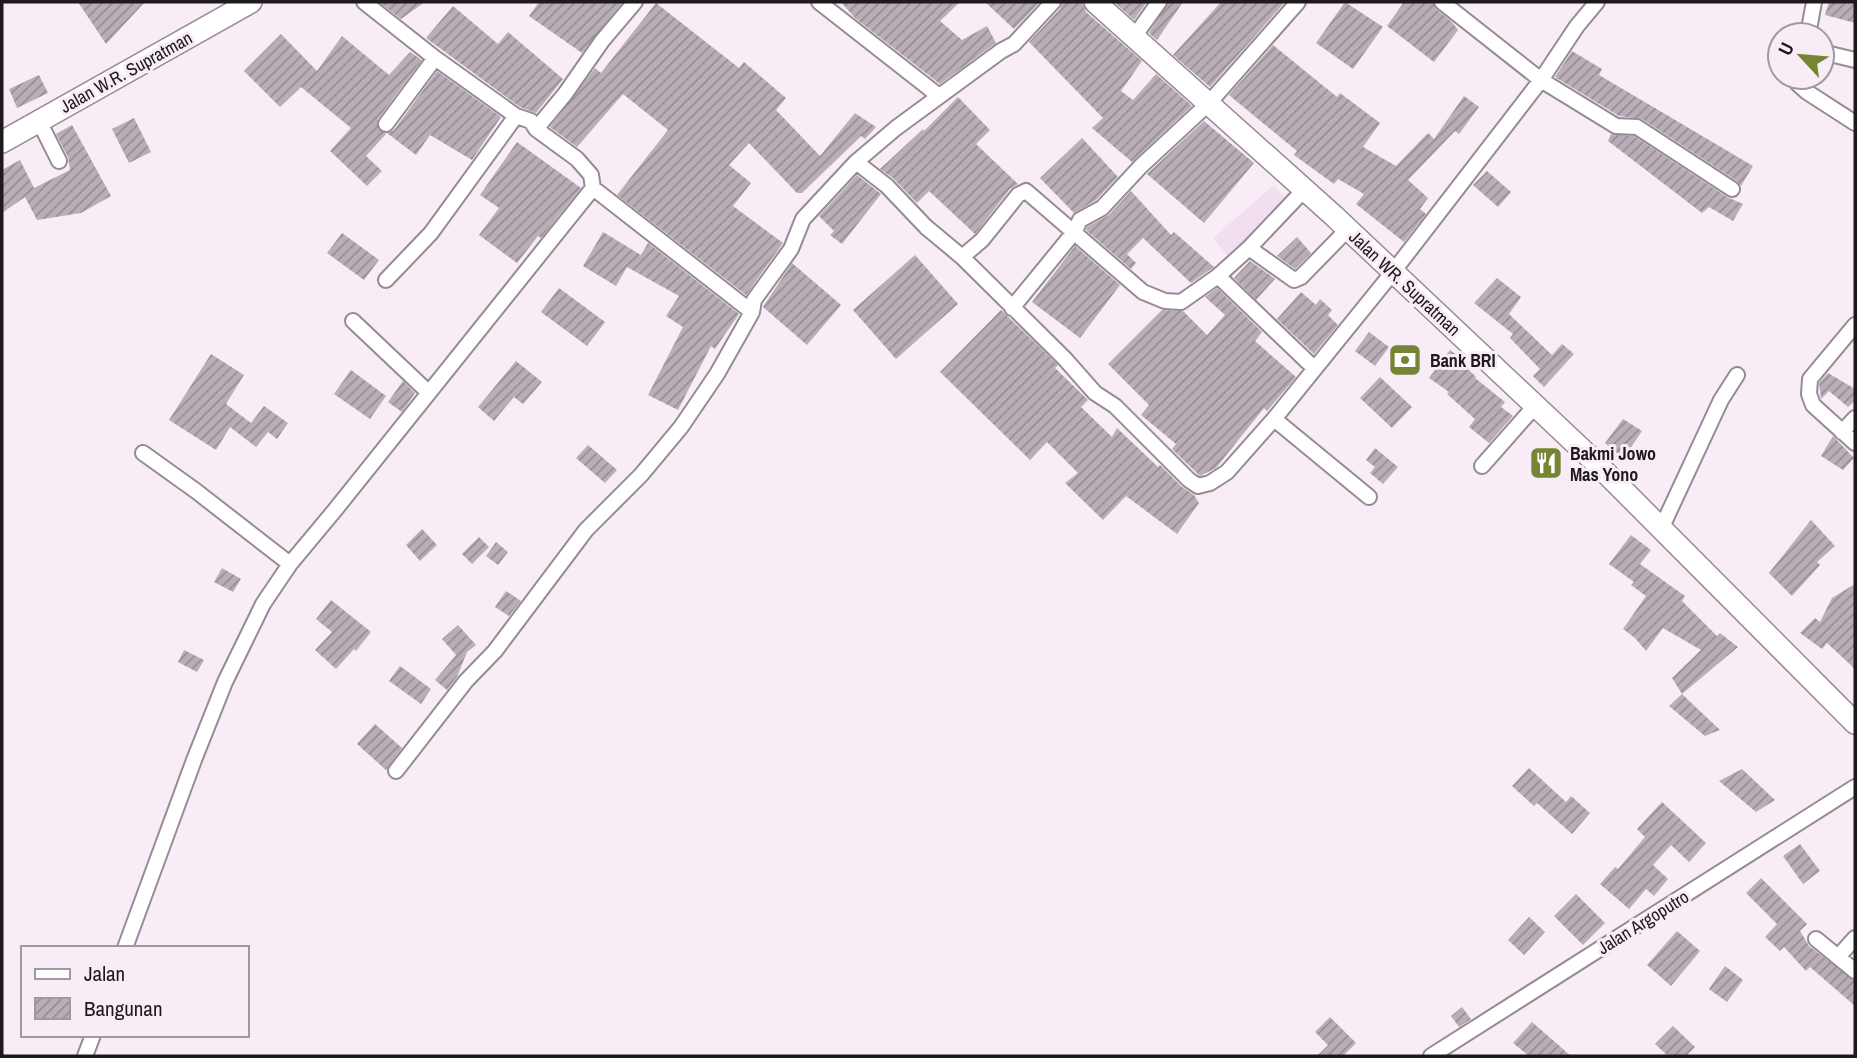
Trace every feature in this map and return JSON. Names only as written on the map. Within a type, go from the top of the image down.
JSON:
[{"type":"main road","name":"Jalan W.R. Supratman","points":[[2,142],[251,2]]},
{"type":"main road","name":"Jalan WR. Supratman","points":[[1095,2],[1305,189],[1535,406],[1855,723]]},
{"type":"street","points":[[364,2],[435,58],[516,116],[531,121],[536,130],[577,159],[591,175],[593,188],[752,312]]},
{"type":"street","points":[[536,130],[602,41],[635,2]]},
{"type":"street","points":[[819,2],[939,96]]},
{"type":"street","points":[[396,771],[466,681],[495,651],[586,530],[641,475],[681,427],[717,374],[752,312],[754,300],[791,249],[803,219],[856,162],[896,128],[1014,44],[1053,2]]},
{"type":"street","points":[[1134,37],[1159,2]]},
{"type":"street","points":[[1012,308],[1075,231],[1080,220],[1102,208],[1140,166],[1209,103],[1298,2]]},
{"type":"street","points":[[1442,2],[1541,80],[1616,126],[1637,127],[1732,189]]},
{"type":"street","points":[[856,162],[887,186],[926,227],[962,257],[1096,393],[1115,406],[1198,486],[1210,483],[1227,472],[1274,419],[1393,272],[1541,80],[1577,26],[1597,2]]},
{"type":"street","points":[[1811,21],[1814,2]]},
{"type":"street","points":[[1836,55],[1855,60]]},
{"type":"street","points":[[386,124],[435,58]]},
{"type":"street","points":[[1806,91],[1855,123]]},
{"type":"street","points":[[386,280],[430,233],[516,116]]},
{"type":"street","points":[[39,121],[59,161]]},
{"type":"street","points":[[126,946],[225,682],[263,604],[290,564],[593,188]]},
{"type":"street","points":[[962,257],[982,240],[1018,195],[1026,191],[1143,292],[1154,298],[1181,302],[1218,276],[1305,189]]},
{"type":"street","points":[[1248,248],[1294,280],[1301,277],[1348,229]]},
{"type":"street","points":[[1218,276],[1314,368]]},
{"type":"street","points":[[353,321],[428,392]]},
{"type":"street","points":[[1855,325],[1810,379],[1809,394],[1813,405],[1855,443]]},
{"type":"street","points":[[1661,529],[1711,420],[1737,375]]},
{"type":"street","points":[[1482,466],[1535,406]]},
{"type":"street","points":[[1842,432],[1855,418]]},
{"type":"street","points":[[1274,419],[1369,497]]},
{"type":"street","points":[[143,453],[290,564]]},
{"type":"street","name":"Jalan Argoputro","points":[[1431,1056],[1855,787]]},
{"type":"street","points":[[1838,957],[1855,938]]},
{"type":"street","points":[[1816,939],[1855,971]]},
{"type":"street","points":[[85,1056],[92,1037]]},
{"type":"shaded area","points":[[1274,185],[1289,203],[1228,256],[1213,238]]},
{"type":"building","points":[[78,2],[145,2],[106,44]]},
{"type":"building","points":[[379,2],[425,2],[401,19]]},
{"type":"building","points":[[539,2],[623,2],[582,53],[529,16]]},
{"type":"building","points":[[841,2],[960,2],[940,21],[962,40],[987,26],[996,43],[940,84],[855,18]]},
{"type":"building","points":[[985,2],[1040,2],[1014,29]]},
{"type":"building","points":[[1062,2],[1082,2],[1086,12],[1142,61],[1121,91],[1133,100],[1156,74],[1192,106],[1132,162],[1092,128],[1103,118],[1029,42],[1060,9]]},
{"type":"building","points":[[1114,2],[1147,2],[1134,20]]},
{"type":"building","points":[[1168,2],[1183,2],[1157,40],[1149,33]]},
{"type":"building","points":[[1221,2],[1285,2],[1210,87],[1173,55]]},
{"type":"building","points":[[1345,2],[1383,27],[1353,69],[1316,43]]},
{"type":"building","points":[[1404,2],[1433,2],[1436,9],[1458,30],[1434,62],[1387,26]]},
{"type":"building","points":[[1829,2],[1855,2],[1855,23],[1825,15]]},
{"type":"building","points":[[656,3],[739,68],[744,62],[786,98],[776,110],[820,156],[855,113],[876,127],[865,139],[861,136],[802,193],[797,193],[749,143],[729,165],[751,183],[733,206],[783,243],[746,295],[617,195],[668,130],[623,94],[577,147],[550,127],[595,68],[601,73]]},
{"type":"building","points":[[453,6],[498,44],[508,32],[563,79],[536,113],[520,107],[426,38]]},
{"type":"building","points":[[281,34],[317,71],[342,36],[389,75],[410,52],[422,60],[378,119],[378,128],[386,134],[366,156],[382,171],[367,186],[330,151],[351,128],[301,87],[280,107],[244,71]]},
{"type":"building","points":[[1273,45],[1337,97],[1340,93],[1380,123],[1363,147],[1396,166],[1428,133],[1434,139],[1464,96],[1479,107],[1459,134],[1455,131],[1408,180],[1428,198],[1420,209],[1426,214],[1404,242],[1356,204],[1364,194],[1338,179],[1334,184],[1294,155],[1297,151],[1229,95]]},
{"type":"building","points":[[1572,51],[1602,69],[1599,75],[1753,166],[1741,186],[1642,119],[1619,116],[1555,77]]},
{"type":"building","points":[[437,71],[501,117],[472,160],[430,135],[416,155],[387,133],[394,130]]},
{"type":"building","points":[[39,75],[48,93],[17,108],[9,89]]},
{"type":"building","points":[[958,97],[990,130],[976,144],[1018,184],[1010,189],[975,234],[929,191],[917,203],[893,178],[880,169]]},
{"type":"building","points":[[134,118],[151,152],[129,163],[112,129]]},
{"type":"building","points":[[1204,121],[1254,163],[1204,223],[1147,174]]},
{"type":"building","points":[[72,125],[111,196],[81,213],[37,220],[25,197],[2,213],[2,170],[20,160],[34,188],[70,170],[68,157],[56,134]]},
{"type":"building","points":[[1611,134],[1634,136],[1727,197],[1743,204],[1733,221],[1709,207],[1702,213],[1608,141]]},
{"type":"building","points":[[1082,138],[1118,177],[1096,200],[1074,213],[1040,178]]},
{"type":"building","points":[[517,142],[581,188],[517,263],[479,235],[499,208],[480,195]]},
{"type":"building","points":[[1487,171],[1511,192],[1498,207],[1473,185]]},
{"type":"building","points":[[857,175],[881,194],[842,244],[830,235],[834,231],[819,216]]},
{"type":"building","points":[[1131,191],[1171,235],[1174,232],[1214,267],[1191,283],[1143,238],[1127,254],[1136,263],[1131,269],[1086,230],[1109,215]]},
{"type":"building","points":[[603,232],[641,255],[648,243],[739,314],[715,349],[711,346],[678,410],[648,395],[683,327],[666,316],[679,296],[627,267],[616,286],[583,266]]},
{"type":"building","points":[[342,233],[379,260],[364,280],[327,253]]},
{"type":"building","points":[[1297,237],[1311,253],[1295,269],[1277,256]]},
{"type":"building","points":[[1075,246],[1120,285],[1080,338],[1032,302]]},
{"type":"building","points":[[915,255],[958,304],[896,359],[853,310]]},
{"type":"building","points":[[1250,261],[1275,279],[1256,300],[1234,278]]},
{"type":"building","points":[[792,263],[841,305],[807,345],[763,307]]},
{"type":"building","points":[[1497,278],[1521,297],[1509,314],[1552,355],[1562,344],[1574,354],[1544,387],[1533,376],[1540,369],[1510,338],[1513,334],[1474,303]]},
{"type":"building","points":[[559,288],[605,322],[587,346],[541,312]]},
{"type":"building","points":[[1217,288],[1262,332],[1255,341],[1296,377],[1267,411],[1264,408],[1216,468],[1200,476],[1172,449],[1176,444],[1141,415],[1149,405],[1108,364],[1162,310],[1183,311],[1207,335],[1225,315],[1205,297]]},
{"type":"building","points":[[1301,292],[1316,305],[1320,299],[1332,310],[1328,315],[1338,325],[1314,354],[1277,319]]},
{"type":"building","points":[[1001,310],[1058,365],[1055,368],[1088,400],[1081,407],[1112,437],[1117,428],[1158,467],[1160,465],[1194,495],[1199,503],[1177,534],[1126,496],[1103,520],[1065,483],[1078,473],[1047,442],[1030,460],[940,372]]},
{"type":"building","points":[[1369,332],[1389,347],[1375,366],[1355,351]]},
{"type":"building","points":[[1450,350],[1466,362],[1464,365],[1475,378],[1505,402],[1501,407],[1513,416],[1489,443],[1469,427],[1475,419],[1447,394],[1449,392],[1429,378]]},
{"type":"building","points":[[211,354],[244,375],[226,404],[251,423],[264,406],[288,423],[277,439],[268,432],[256,447],[230,427],[216,450],[169,420]]},
{"type":"building","points":[[516,361],[542,382],[523,404],[514,397],[494,421],[478,407]]},
{"type":"building","points":[[351,370],[386,396],[370,419],[334,394]]},
{"type":"building","points":[[1828,373],[1855,389],[1855,401],[1848,407],[1829,391],[1821,399],[1819,383]]},
{"type":"building","points":[[1380,377],[1412,407],[1392,428],[1360,398]]},
{"type":"building","points":[[403,381],[415,393],[402,412],[388,402]]},
{"type":"building","points":[[1623,419],[1642,431],[1623,459],[1605,443]]},
{"type":"building","points":[[1833,436],[1854,458],[1843,470],[1821,456]]},
{"type":"building","points":[[588,445],[617,470],[605,483],[576,458]]},
{"type":"building","points":[[1375,448],[1398,467],[1383,484],[1370,473],[1375,467],[1366,460]]},
{"type":"building","points":[[1811,520],[1835,546],[1817,562],[1820,565],[1792,596],[1769,573]]},
{"type":"building","points":[[422,529],[437,545],[420,561],[406,545]]},
{"type":"building","points":[[1631,535],[1651,550],[1640,564],[1685,596],[1682,601],[1717,636],[1720,633],[1738,647],[1682,694],[1672,678],[1701,650],[1663,628],[1646,651],[1623,629],[1646,596],[1631,585],[1634,582],[1609,564]]},
{"type":"building","points":[[479,537],[489,547],[472,564],[462,554]]},
{"type":"building","points":[[496,542],[508,552],[498,565],[486,556]]},
{"type":"building","points":[[222,568],[241,579],[233,592],[214,582]]},
{"type":"building","points":[[1855,584],[1855,669],[1827,643],[1822,649],[1800,633],[1815,618],[1820,622],[1832,598]]},
{"type":"building","points":[[506,591],[521,601],[509,616],[495,607]]},
{"type":"building","points":[[331,600],[371,632],[356,651],[354,649],[336,669],[315,650],[332,632],[316,619]]},
{"type":"building","points":[[458,625],[476,645],[467,652],[457,677],[447,690],[435,680],[456,655],[442,639]]},
{"type":"building","points":[[184,650],[204,660],[197,672],[178,662]]},
{"type":"building","points":[[400,666],[431,689],[421,704],[389,681]]},
{"type":"building","points":[[1682,694],[1720,730],[1705,736],[1669,706]]},
{"type":"building","points":[[375,724],[402,748],[386,770],[357,744]]},
{"type":"building","points":[[1529,768],[1566,802],[1571,796],[1590,813],[1572,834],[1537,803],[1534,806],[1512,786]]},
{"type":"building","points":[[1742,769],[1775,800],[1756,812],[1719,781]]},
{"type":"building","points":[[1662,802],[1706,843],[1689,862],[1671,845],[1653,865],[1668,879],[1654,896],[1646,889],[1629,909],[1600,884],[1615,867],[1618,869],[1645,837],[1637,829]]},
{"type":"building","points":[[1800,844],[1820,871],[1803,884],[1783,856]]},
{"type":"building","points":[[1761,878],[1807,924],[1800,931],[1809,946],[1855,981],[1855,1006],[1810,967],[1806,971],[1784,947],[1780,951],[1765,937],[1777,924],[1746,893]]},
{"type":"building","points":[[1576,894],[1605,923],[1583,945],[1554,916]]},
{"type":"building","points":[[1529,917],[1545,932],[1524,955],[1508,940]]},
{"type":"building","points":[[1677,931],[1700,951],[1671,986],[1647,965]]},
{"type":"building","points":[[1725,966],[1743,980],[1727,1002],[1709,989]]},
{"type":"building","points":[[1462,1007],[1471,1019],[1459,1027],[1451,1016]]},
{"type":"building","points":[[1330,1017],[1356,1043],[1343,1056],[1317,1056],[1328,1045],[1315,1032]]},
{"type":"building","points":[[1532,1022],[1571,1056],[1529,1056],[1513,1043]]},
{"type":"building","points":[[1673,1026],[1695,1047],[1686,1056],[1668,1056],[1655,1044]]},
{"type":"place","name":"Bank BRI","points":[[1405,360]]},
{"type":"place","name":"Bakmi Jowo Mas Yono","points":[[1546,463]]}]
